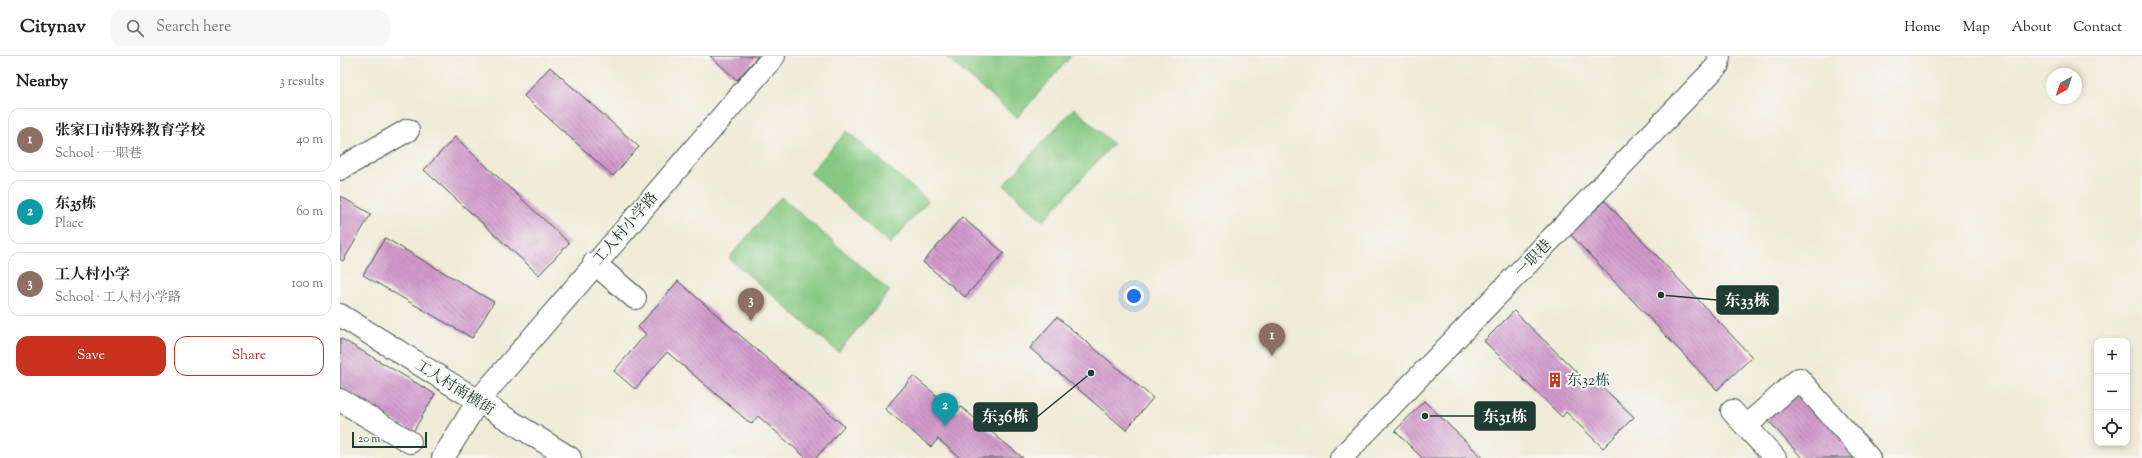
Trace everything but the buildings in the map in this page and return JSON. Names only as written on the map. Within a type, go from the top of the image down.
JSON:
[{"type":"street","name":"工人村小学路","points":[[443,458],[478,401],[594,263],[774,56]]},
{"type":"street","name":"一职巷","points":[[1342,458],[1718,65],[1719,56]]},
{"type":"street","points":[[340,169],[408,130]]},
{"type":"street","points":[[594,263],[635,298]]},
{"type":"street","name":"工人村南横街","points":[[340,315],[570,458]]},
{"type":"street","points":[[1775,458],[1739,419],[1799,379],[1869,458]]},
{"type":"street","points":[[340,400],[410,442]]},
{"type":"green space","points":[[945,56],[1071,56],[1017,118]]},
{"type":"green space","points":[[1074,108],[1113,144],[1043,221],[1004,185]]},
{"type":"green space","points":[[847,131],[928,201],[890,244],[810,173]]},
{"type":"green space","points":[[781,197],[890,291],[838,352],[729,258]]},
{"type":"place","name":"东33栋","points":[[1661,295]]},
{"type":"place","name":"工人村小学","points":[[751,321]]},
{"type":"place","name":"张家口市特殊教育学校","points":[[1272,356]]},
{"type":"place","name":"东36栋","points":[[1091,373]]},
{"type":"place","name":"东32栋","points":[[1555,380]]},
{"type":"place","name":"东31栋","points":[[1425,416]]},
{"type":"place","name":"东35栋","points":[[945,426]]}]
